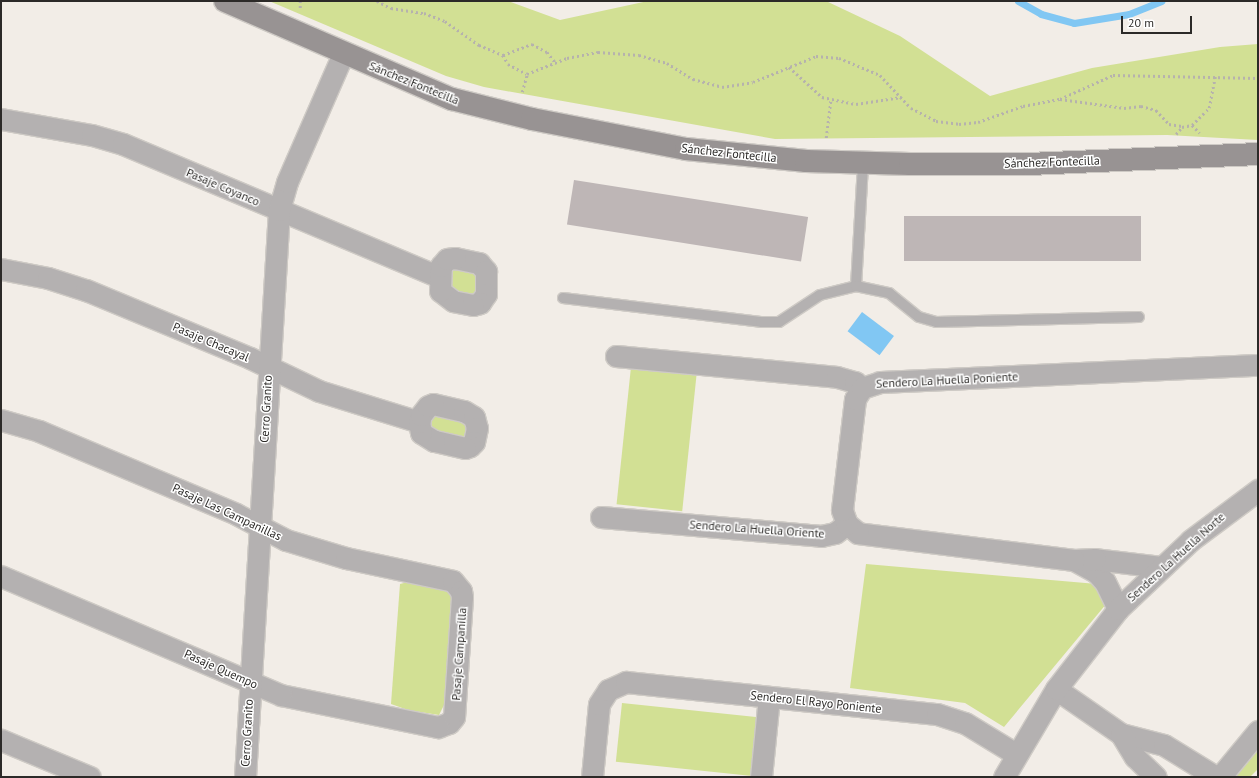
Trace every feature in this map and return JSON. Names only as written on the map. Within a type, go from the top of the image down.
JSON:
[{"type":"street","name":"Sánchez Fontecilla","points":[[225,1],[343,54],[452,100],[532,119],[686,149],[756,157],[863,163],[1029,164],[1258,154]]},
{"type":"street","name":"Cerro Granito","points":[[245,777],[279,210],[287,182],[343,54]]},
{"type":"street","name":"Pasaje Coyanco","points":[[1,119],[92,135],[123,144],[439,277]]},
{"type":"street","name":"Pasaje Chacayal","points":[[1,269],[48,278],[86,290],[269,367],[344,401],[419,422]]},
{"type":"street","name":"Sendero La Huella Poniente","points":[[616,356],[837,377],[855,382],[862,388],[880,382],[1258,365]]},
{"type":"street","points":[[862,388],[853,406],[842,510],[847,524],[865,535],[1074,560],[1095,558],[1161,567]]},
{"type":"street","name":"Pasaje Las Campanillas","points":[[1,420],[39,431],[260,526],[286,540],[316,550],[447,578],[458,585]]},
{"type":"street","name":"Sendero La Huella Norte","points":[[1004,777],[1016,754],[1056,689],[1118,610],[1161,567],[1223,515],[1258,490]]},
{"type":"street","name":"Sendero La Huella Oriente","points":[[601,517],[821,536],[835,533],[847,524]]},
{"type":"street","points":[[1074,560],[1091,569],[1105,582],[1118,610]]},
{"type":"street","name":"Pasaje Quempo","points":[[1,576],[250,682],[288,696],[438,727],[449,723]]},
{"type":"street","name":"Pasaje Campanilla","points":[[449,723],[455,710],[462,597],[458,585]]},
{"type":"street","name":"Sendero El Rayo Poniente","points":[[592,777],[599,704],[608,690],[617,684],[636,682],[937,714],[966,723],[1016,754]]},
{"type":"street","points":[[1056,689],[1121,734],[1164,745],[1216,777]]},
{"type":"street","points":[[761,777],[769,697]]},
{"type":"street","points":[[1220,777],[1258,731]]},
{"type":"street","points":[[1121,734],[1135,757],[1156,777]]},
{"type":"street","points":[[1,740],[90,777]]},
{"type":"lane","points":[[856,286],[863,163]]},
{"type":"lane","points":[[564,298],[761,322],[779,322],[820,295],[856,286],[889,293],[919,317],[936,322],[1139,317]]},
{"type":"path","points":[[294,8],[300,11],[300,1]]},
{"type":"path","points":[[377,1],[392,8],[424,13],[445,21],[479,45],[504,55],[532,44],[547,52],[556,63]]},
{"type":"path","points":[[504,55],[508,64],[526,74],[556,63],[598,52],[639,55],[668,63],[693,79],[722,87],[753,82],[816,56],[839,58],[880,74],[911,108],[936,121],[959,124],[978,122],[1023,106],[1060,99],[1113,75],[1258,78]]},
{"type":"path","points":[[789,67],[822,97],[856,104],[902,97]]},
{"type":"path","points":[[522,92],[526,74]]},
{"type":"path","points":[[1060,99],[1124,108],[1141,106],[1156,110],[1169,124],[1182,127],[1192,125],[1209,108],[1215,77]]},
{"type":"path","points":[[515,91],[530,94]]},
{"type":"path","points":[[826,143],[831,99]]},
{"type":"path","points":[[1192,125],[1202,135]]},
{"type":"path","points":[[1173,138],[1182,127]]},
{"type":"green space","points":[[269,1],[508,1],[560,20],[648,1],[826,1],[900,36],[990,96],[1092,68],[1220,47],[1258,44],[1258,140],[1167,135],[775,139],[484,87],[446,76]]},
{"type":"green space","points":[[446,265],[476,266],[477,296],[449,292]]},
{"type":"green space","points":[[631,367],[697,374],[682,511],[617,504]]},
{"type":"green space","points":[[435,410],[469,417],[470,440],[429,432],[426,415]]},
{"type":"green space","points":[[866,564],[1097,584],[1107,603],[1004,727],[965,703],[850,688]]},
{"type":"green space","points":[[412,581],[452,591],[444,705],[439,715],[408,710],[391,704],[400,584]]},
{"type":"green space","points":[[622,703],[758,717],[752,776],[616,762]]},
{"type":"green space","points":[[1258,747],[1258,769],[1250,777],[1233,777]]},
{"type":"water","points":[[862,312],[894,336],[880,355],[848,331]]},
{"type":"building","points":[[574,180],[808,217],[801,262],[567,224]]},
{"type":"building","points":[[904,216],[1141,216],[1141,261],[904,261]]},
{"type":"waterway","points":[[1018,1],[1041,14],[1074,23],[1129,14],[1161,1]]}]
